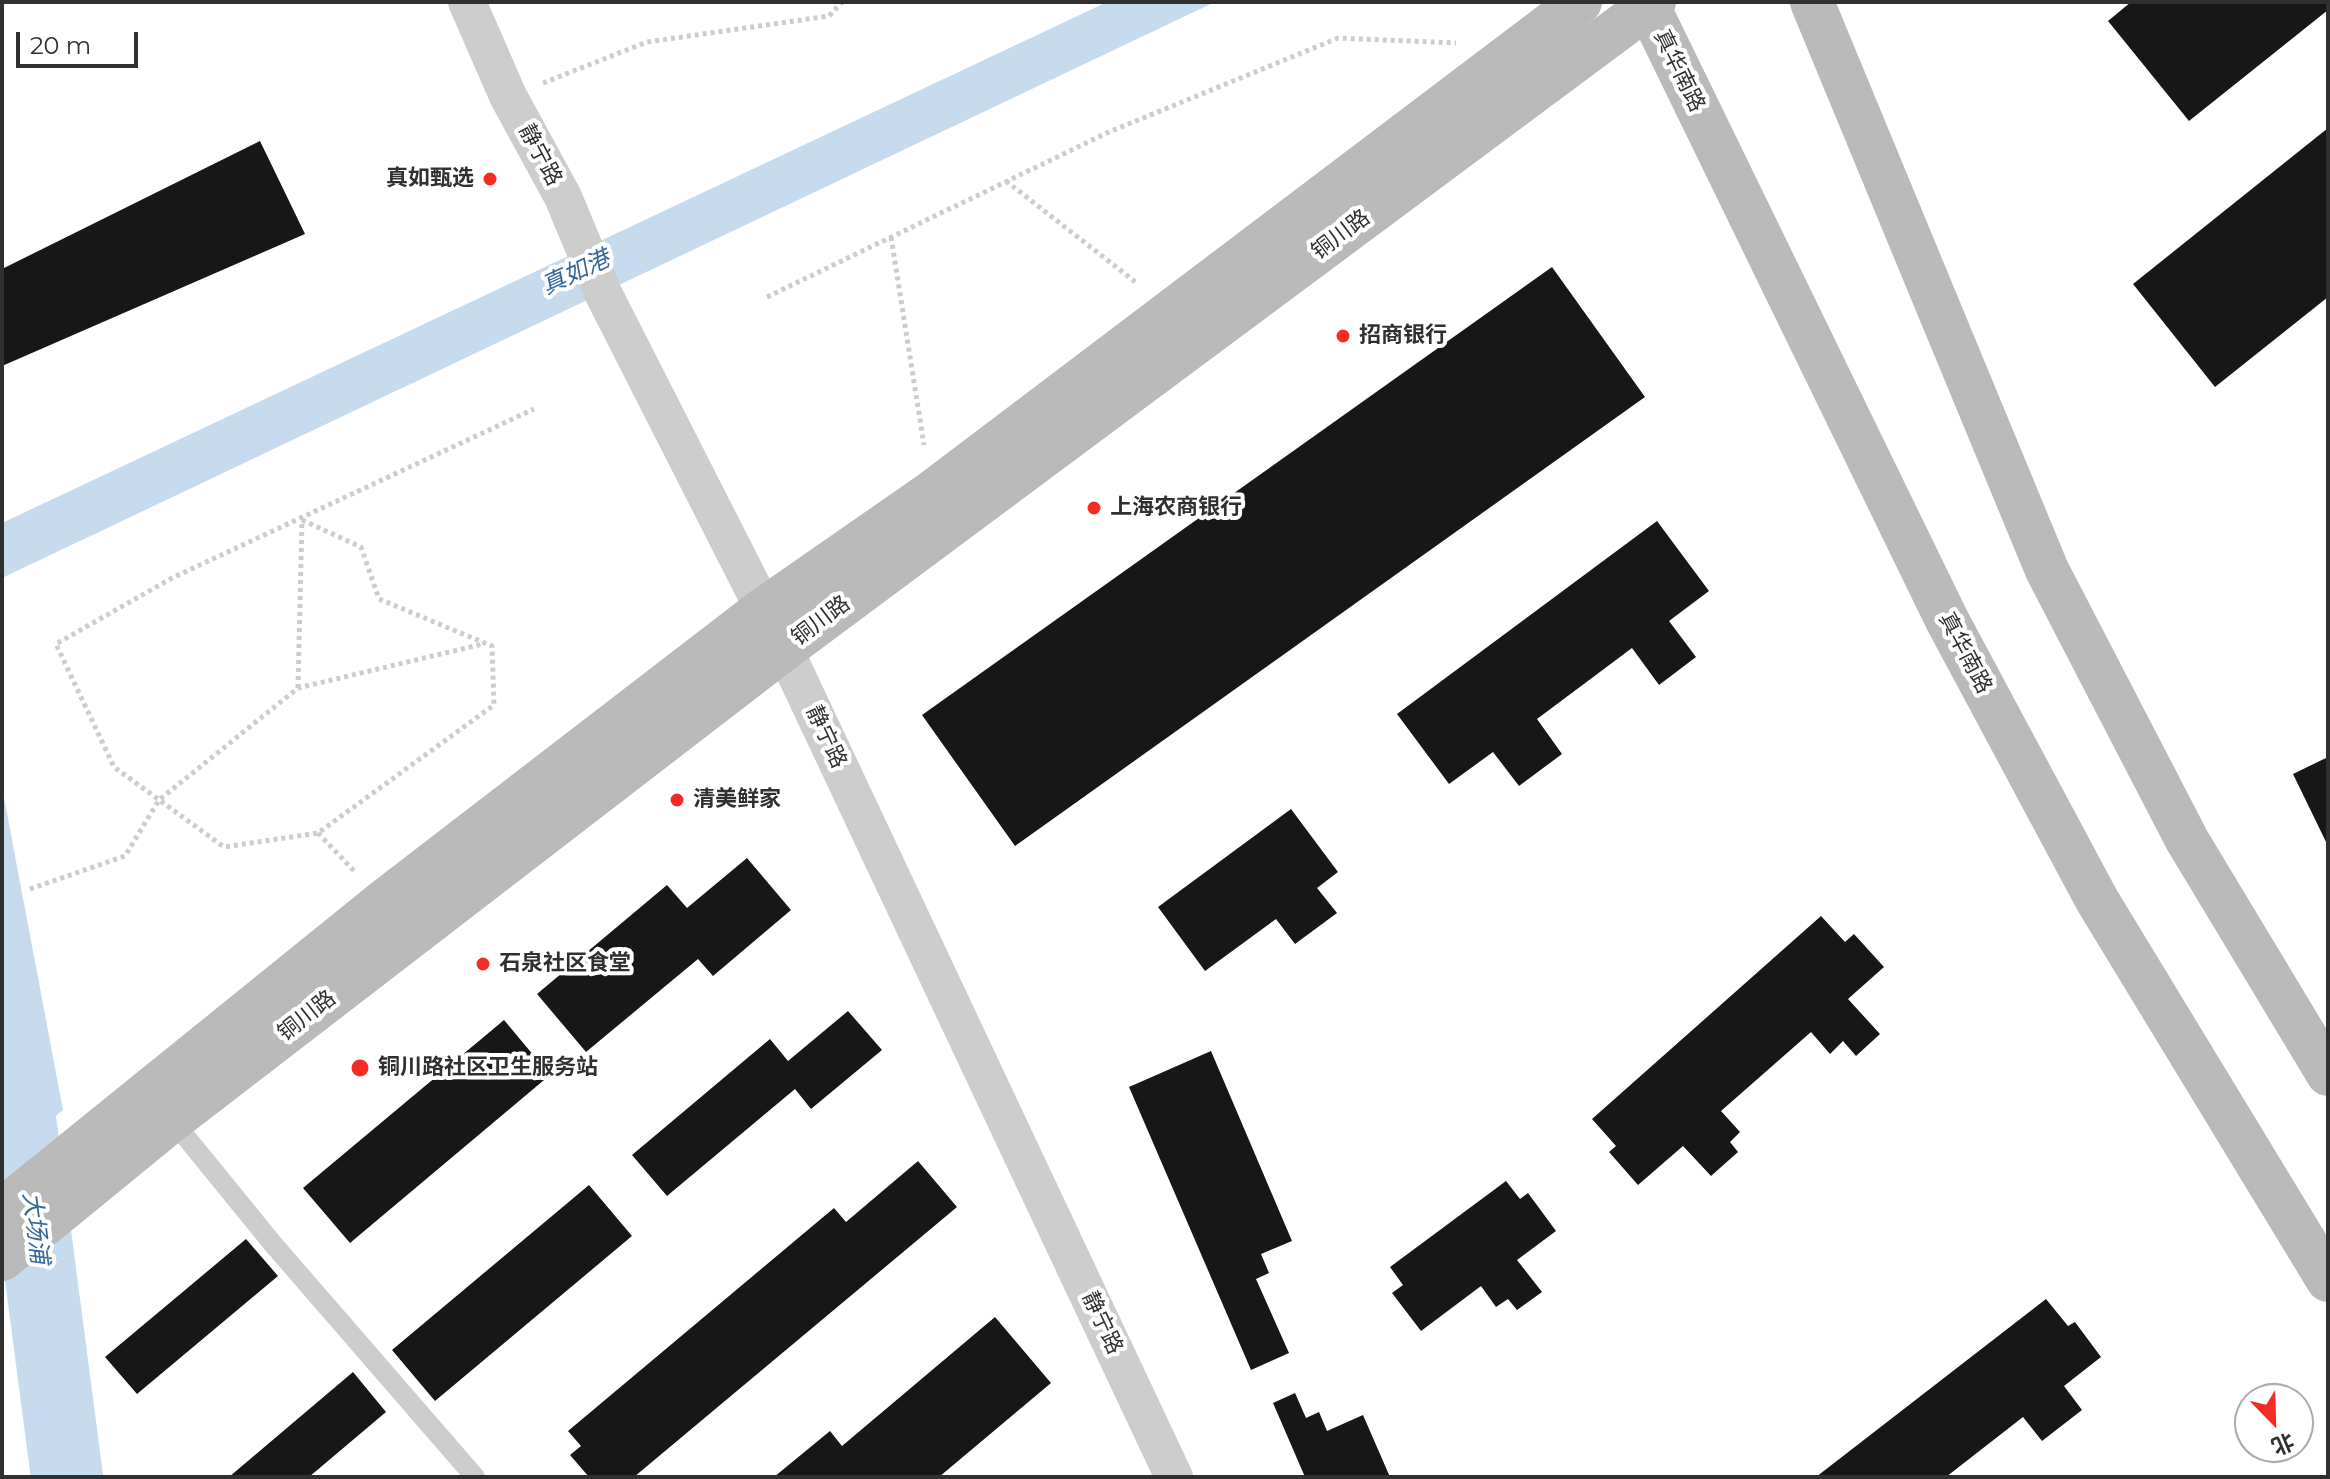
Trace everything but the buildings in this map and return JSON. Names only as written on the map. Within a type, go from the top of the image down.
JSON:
[{"type":"main road","name":"铜川路","points":[[2,1210],[383,902],[764,609],[931,493],[1580,2]]},
{"type":"main road","points":[[1812,2],[2047,570],[2187,840],[2306,1043],[2328,1074]]},
{"type":"main road","name":"铜川路","points":[[2,1259],[172,1120],[784,649],[1649,4]]},
{"type":"main road","name":"真华南路","points":[[1649,4],[1954,634],[2097,900],[2328,1280]]},
{"type":"street","name":"静宁路","points":[[467,2],[508,96],[563,197],[603,293],[784,649],[1174,1477]]},
{"type":"lane","points":[[172,1120],[273,1244],[475,1477]]},
{"type":"path","points":[[508,96],[647,42],[829,16],[842,2]]},
{"type":"path","points":[[767,297],[1109,132],[1338,38],[1463,43]]},
{"type":"path","points":[[1006,181],[1173,310]]},
{"type":"path","points":[[891,237],[931,493]]},
{"type":"path","points":[[302,520],[361,547],[379,599],[492,646],[494,705],[318,833],[224,847],[114,767],[56,644],[172,578],[302,520],[534,409]]},
{"type":"path","points":[[298,688],[302,520]]},
{"type":"path","points":[[30,889],[125,856],[159,800],[298,688],[484,643]]},
{"type":"path","points":[[318,833],[383,902]]},
{"type":"water","name":"真如港","points":[[1107,2],[1215,2],[2,578],[2,523]]},
{"type":"water","points":[[2,787],[63,1110],[2,1158]]},
{"type":"water","points":[[65,1266],[83,1370],[88,1477],[38,1477],[28,1389],[44,1287]]},
{"type":"waterway","name":"大场浦","points":[[2,980],[67,1477]]},
{"type":"place","name":"真如甄选","points":[[490,179]]},
{"type":"place","name":"招商银行","points":[[1343,336]]},
{"type":"place","name":"上海农商银行","points":[[1094,508]]},
{"type":"place","name":"清美鲜家","points":[[677,800]]},
{"type":"place","name":"石泉社区食堂","points":[[483,964]]},
{"type":"place","name":"铜川路社区卫生服务站","points":[[360,1068]]}]
